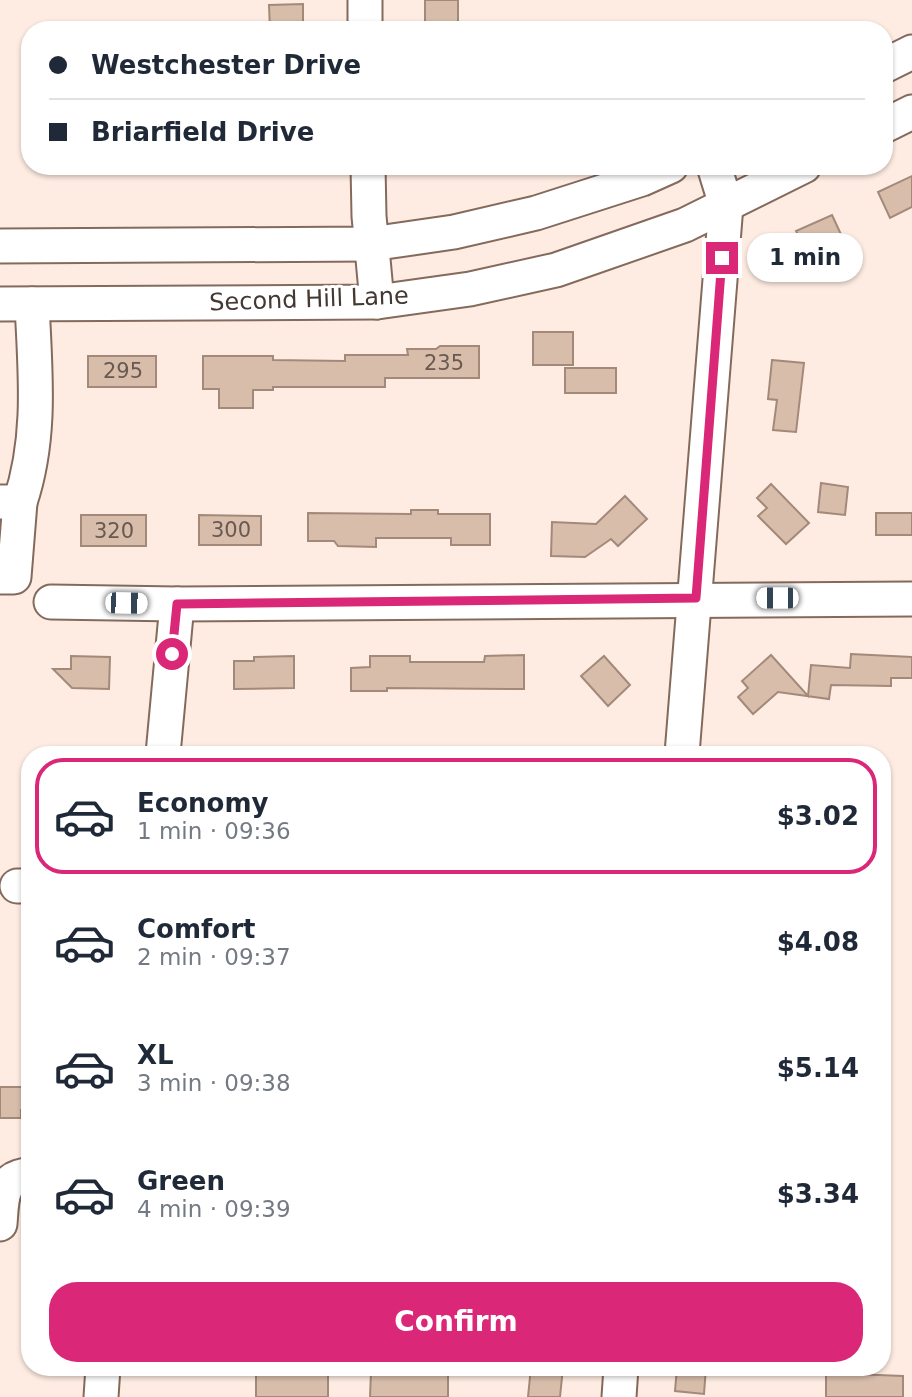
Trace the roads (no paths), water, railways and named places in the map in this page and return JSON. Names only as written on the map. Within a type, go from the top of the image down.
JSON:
[{"type":"street","points":[[365,0],[365,21]]},
{"type":"street","points":[[893,62],[912,52]]},
{"type":"street","points":[[893,122],[912,112]]},
{"type":"street","points":[[368,175],[377,302]]},
{"type":"street","points":[[0,246],[371,244],[454,232],[536,213],[651,175]]},
{"type":"street","points":[[682,746],[696,598],[726,205],[717,175]]},
{"type":"street","name":"Second Hill Lane","points":[[16,304],[377,302],[470,289],[556,270],[685,225],[786,175]]},
{"type":"street","points":[[0,577],[14,577],[10,502],[26,482],[36,420],[16,304]]},
{"type":"street","points":[[51,602],[177,604],[696,598],[912,599]]},
{"type":"street","points":[[164,746],[177,604]]},
{"type":"street","points":[[0,1224],[2,1196],[8,1181],[21,1175]]},
{"type":"street","points":[[101,1397],[102,1376]]},
{"type":"street","points":[[619,1397],[620,1376]]}]
